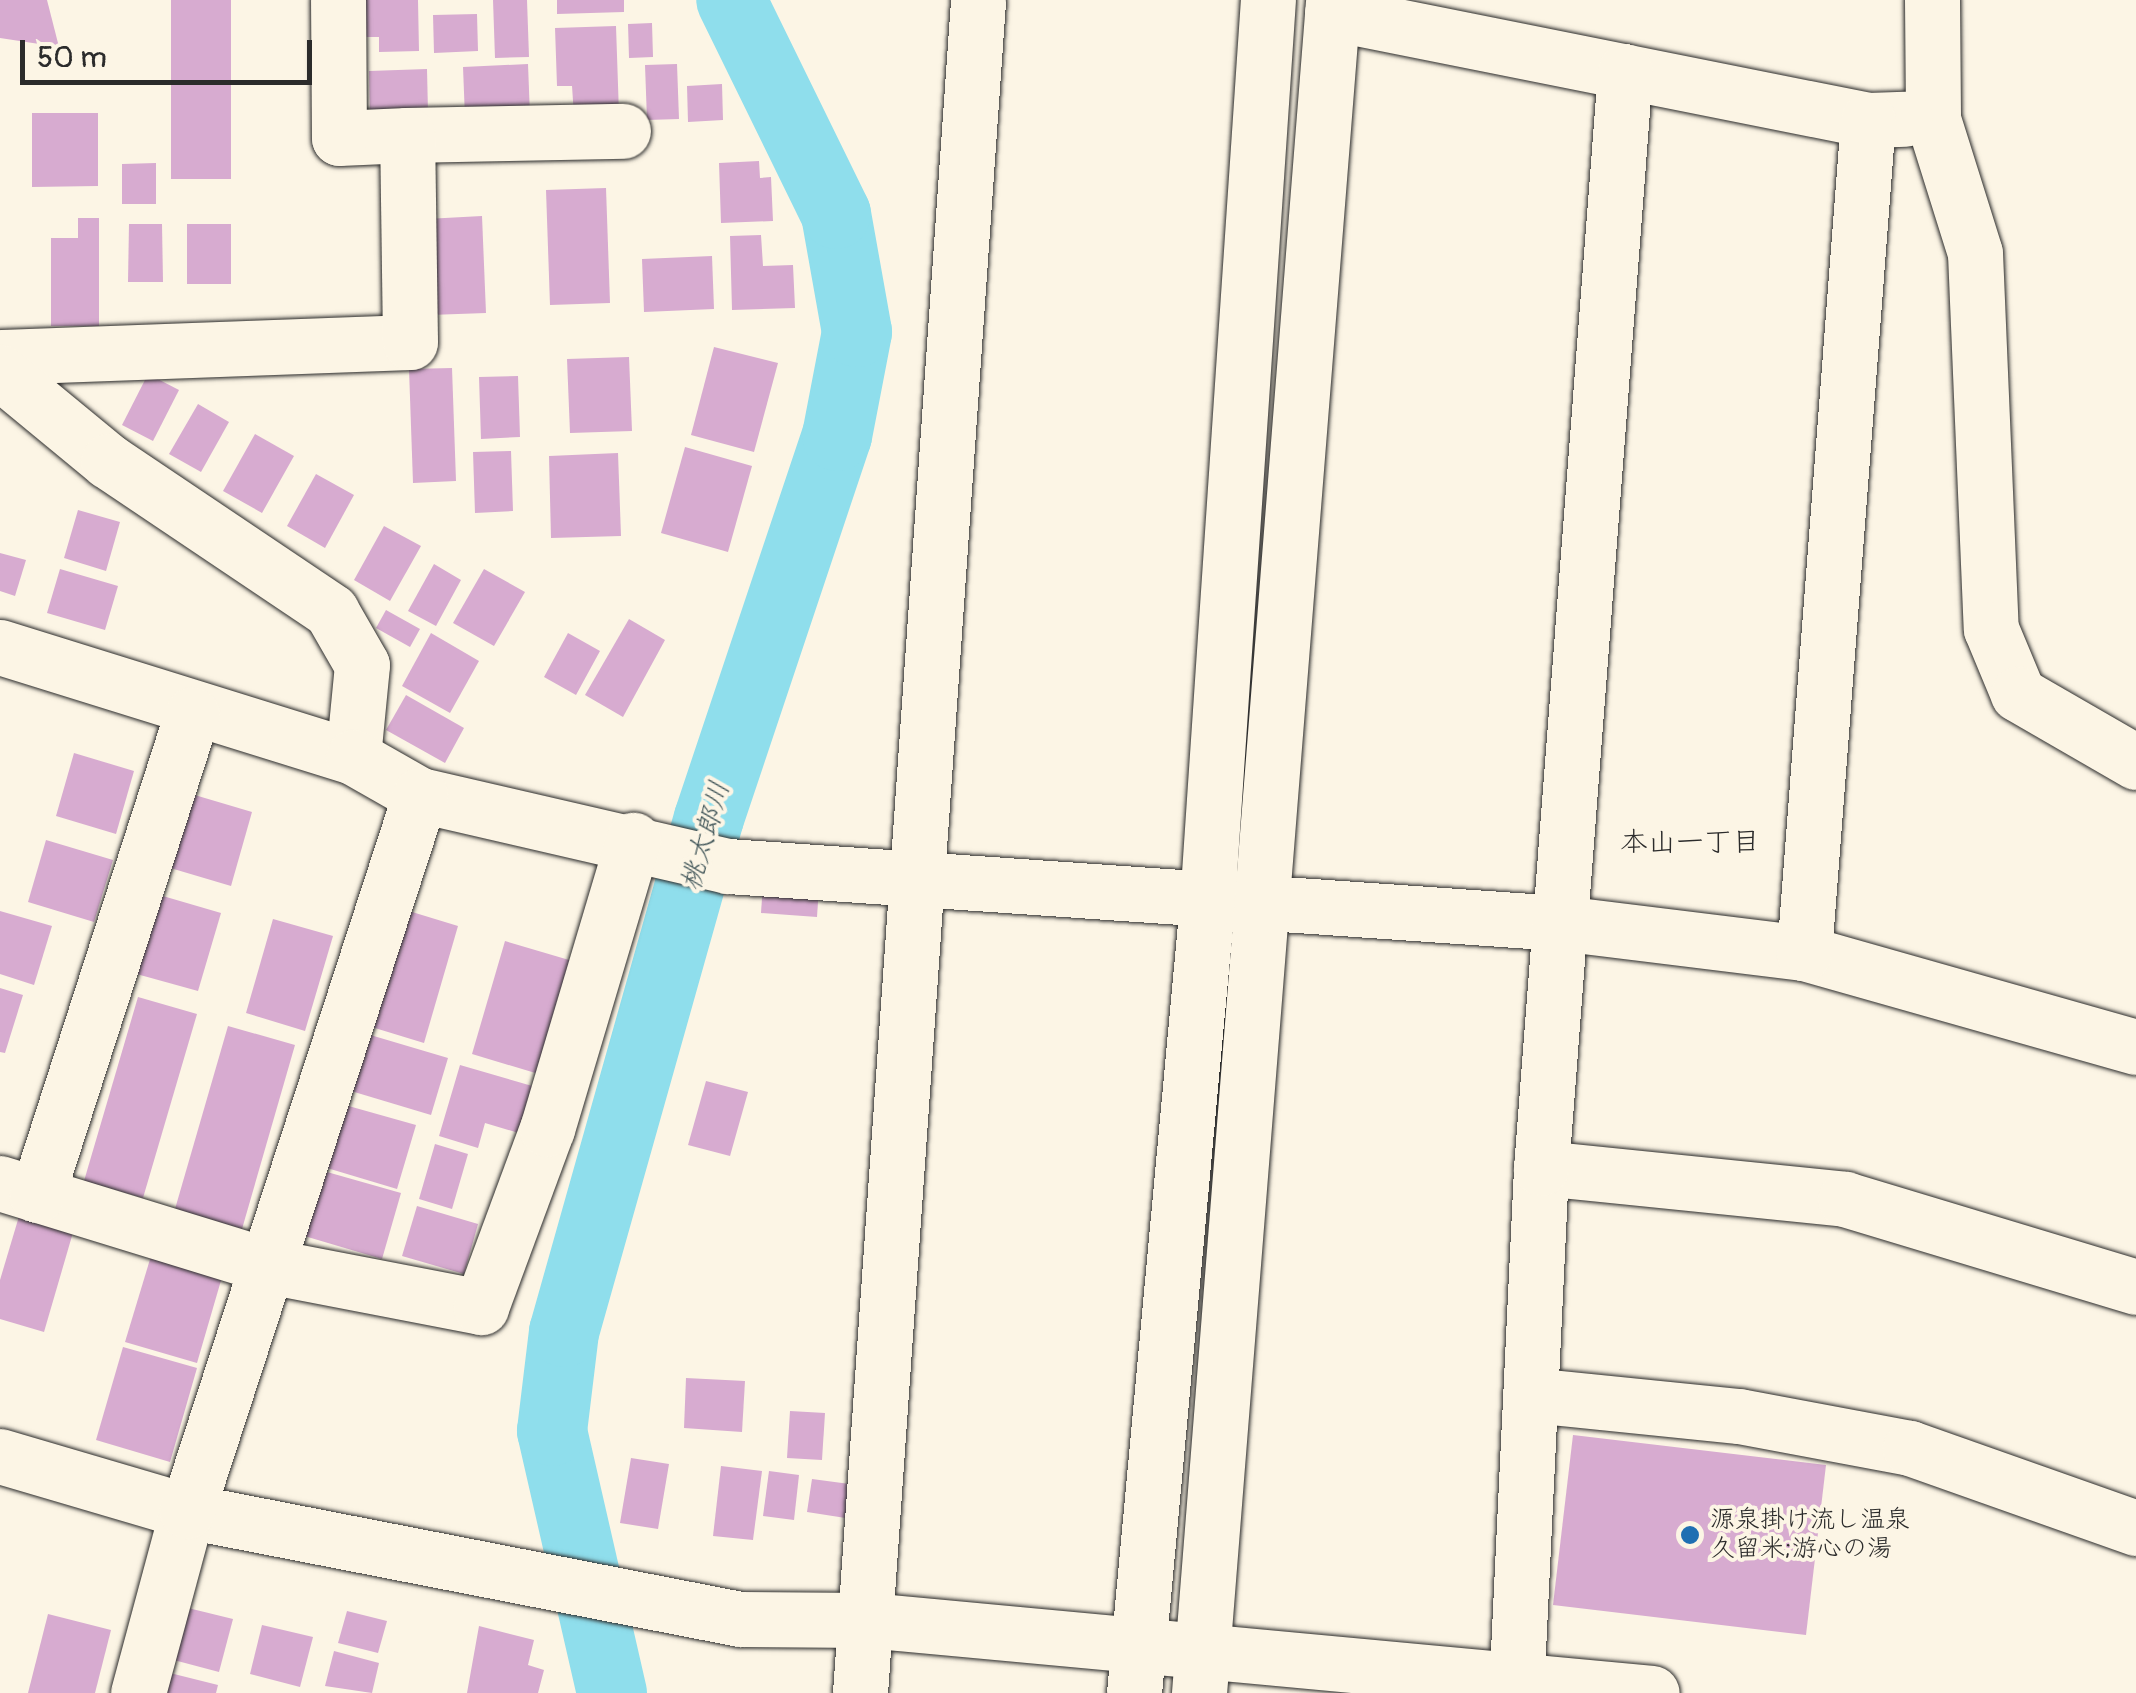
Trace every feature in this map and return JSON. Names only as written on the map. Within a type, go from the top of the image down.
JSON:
[{"type":"street","points":[[338,0],[340,138],[623,131]]},
{"type":"street","points":[[860,1693],[978,0]]},
{"type":"street","points":[[1136,1669],[1207,902],[1268,0]]},
{"type":"street","points":[[1932,0],[1934,119],[1975,253],[1991,629],[2018,694],[2136,759]]},
{"type":"street","points":[[1200,1672],[1332,6],[1868,120],[1934,119]]},
{"type":"street","points":[[1517,1684],[1541,1168],[1625,71]]},
{"type":"street","points":[[1804,953],[1868,120]]},
{"type":"street","points":[[0,358],[410,342],[407,134]]},
{"type":"street","points":[[0,372],[108,461],[331,611],[362,665],[353,758]]},
{"type":"street","points":[[0,647],[192,714],[353,758],[420,795],[633,840],[728,866],[915,874],[1262,908],[1560,924],[1804,953],[2136,1046]]},
{"type":"street","points":[[192,714],[19,1189],[273,1268],[480,1307],[547,1129],[633,840]]},
{"type":"street","points":[[138,1693],[187,1511],[273,1268],[420,795]]},
{"type":"street","points":[[1541,1168],[1844,1200],[2136,1287]]},
{"type":"street","points":[[1532,1396],[1740,1416],[1910,1448],[2136,1528]]},
{"type":"street","points":[[0,1456],[187,1511],[740,1619],[866,1620],[1136,1669],[1652,1693]]},
{"type":"building","points":[[0,0],[47,0],[59,47],[0,38]]},
{"type":"building","points":[[171,0],[231,0],[231,179],[171,179]]},
{"type":"building","points":[[364,0],[418,0],[419,51],[379,52],[379,37],[365,37]]},
{"type":"building","points":[[493,0],[527,0],[529,57],[495,58]]},
{"type":"building","points":[[557,0],[624,0],[624,12],[557,14]]},
{"type":"building","points":[[477,14],[478,51],[434,53],[433,15]]},
{"type":"building","points":[[652,23],[653,57],[629,58],[628,24]]},
{"type":"building","points":[[616,26],[619,114],[574,116],[572,86],[557,86],[555,28]]},
{"type":"building","points":[[528,64],[530,116],[465,118],[463,67]]},
{"type":"building","points":[[677,64],[679,119],[647,120],[645,65]]},
{"type":"building","points":[[427,69],[428,113],[370,115],[369,71]]},
{"type":"building","points":[[722,84],[723,120],[688,122],[687,86]]},
{"type":"building","points":[[32,113],[98,113],[98,186],[32,187]]},
{"type":"building","points":[[759,161],[760,178],[771,177],[773,221],[721,223],[719,163]]},
{"type":"building","points":[[156,163],[156,204],[122,204],[122,164]]},
{"type":"building","points":[[606,188],[610,303],[550,305],[546,190]]},
{"type":"building","points":[[482,216],[486,313],[430,315],[426,219]]},
{"type":"building","points":[[78,218],[99,218],[99,326],[51,326],[51,238],[78,238]]},
{"type":"building","points":[[129,224],[162,224],[163,282],[128,282]]},
{"type":"building","points":[[187,224],[231,224],[231,284],[187,284]]},
{"type":"building","points":[[761,235],[763,266],[793,265],[795,308],[732,310],[730,236]]},
{"type":"building","points":[[712,256],[714,309],[644,312],[642,259]]},
{"type":"building","points":[[714,347],[778,363],[754,452],[691,435]]},
{"type":"building","points":[[629,357],[632,431],[570,433],[567,359]]},
{"type":"building","points":[[452,368],[456,481],[413,483],[409,369]]},
{"type":"building","points":[[148,374],[179,390],[153,441],[122,425]]},
{"type":"building","points":[[518,376],[520,437],[481,439],[479,377]]},
{"type":"building","points":[[198,404],[229,422],[201,472],[169,454]]},
{"type":"building","points":[[255,434],[294,456],[262,513],[223,491]]},
{"type":"building","points":[[685,447],[752,466],[728,552],[661,533]]},
{"type":"building","points":[[511,451],[513,511],[475,513],[473,452]]},
{"type":"building","points":[[618,453],[621,536],[551,538],[549,456]]},
{"type":"building","points":[[316,474],[354,495],[325,548],[287,526]]},
{"type":"building","points":[[78,510],[120,522],[106,571],[64,558]]},
{"type":"building","points":[[384,526],[421,546],[390,601],[354,580]]},
{"type":"building","points":[[0,553],[26,560],[15,596],[0,591]]},
{"type":"building","points":[[434,564],[461,580],[436,626],[408,611]]},
{"type":"building","points":[[60,569],[118,586],[105,630],[47,613]]},
{"type":"building","points":[[484,569],[525,592],[494,646],[453,623]]},
{"type":"building","points":[[386,610],[420,629],[410,647],[376,628]]},
{"type":"building","points":[[629,619],[665,640],[623,717],[585,695]]},
{"type":"building","points":[[431,633],[479,661],[450,713],[402,686]]},
{"type":"building","points":[[568,633],[600,651],[576,695],[544,677]]},
{"type":"building","points":[[406,695],[464,728],[445,763],[386,730]]},
{"type":"building","points":[[74,753],[134,771],[116,834],[56,816]]},
{"type":"building","points":[[188,793],[252,812],[231,886],[167,867]]},
{"type":"building","points":[[46,840],[113,860],[94,922],[28,902]]},
{"type":"building","points":[[763,883],[819,887],[817,917],[761,913]]},
{"type":"building","points":[[156,894],[221,913],[198,991],[133,973]]},
{"type":"building","points":[[399,908],[458,926],[424,1043],[365,1025]]},
{"type":"building","points":[[0,911],[52,926],[34,985],[0,974]]},
{"type":"building","points":[[273,919],[333,936],[305,1031],[246,1013]]},
{"type":"building","points":[[505,941],[586,965],[552,1078],[472,1054]]},
{"type":"building","points":[[0,988],[23,995],[5,1053],[0,1052]]},
{"type":"building","points":[[138,997],[197,1014],[143,1198],[84,1181]]},
{"type":"building","points":[[228,1026],[295,1045],[242,1229],[175,1209]]},
{"type":"building","points":[[367,1034],[448,1058],[431,1115],[351,1091]]},
{"type":"building","points":[[460,1065],[546,1090],[532,1137],[485,1123],[478,1148],[439,1136]]},
{"type":"building","points":[[706,1081],[748,1092],[730,1156],[688,1145]]},
{"type":"building","points":[[345,1105],[416,1125],[397,1189],[327,1168]]},
{"type":"building","points":[[435,1144],[468,1154],[452,1209],[419,1199]]},
{"type":"building","points":[[320,1170],[401,1193],[382,1259],[301,1235]]},
{"type":"building","points":[[417,1206],[478,1224],[464,1274],[402,1256]]},
{"type":"building","points":[[20,1213],[74,1229],[44,1332],[0,1319],[0,1280]]},
{"type":"building","points":[[151,1256],[222,1277],[197,1363],[125,1342]]},
{"type":"building","points":[[123,1347],[197,1368],[170,1462],[96,1440]]},
{"type":"building","points":[[686,1378],[745,1381],[742,1432],[684,1428]]},
{"type":"building","points":[[790,1411],[825,1413],[822,1460],[787,1458]]},
{"type":"building","name":"源泉掛け流し温泉 久留米;游心の湯","points":[[1573,1435],[1826,1465],[1806,1635],[1553,1605]]},
{"type":"building","points":[[631,1458],[669,1464],[658,1529],[620,1523]]},
{"type":"building","points":[[721,1466],[762,1471],[753,1540],[713,1536]]},
{"type":"building","points":[[769,1471],[799,1475],[794,1520],[763,1516]]},
{"type":"building","points":[[812,1479],[857,1485],[852,1519],[807,1512]]},
{"type":"building","points":[[184,1607],[233,1619],[219,1672],[170,1659]]},
{"type":"building","points":[[347,1611],[387,1621],[378,1653],[338,1643]]},
{"type":"building","points":[[48,1614],[111,1630],[95,1693],[28,1693]]},
{"type":"building","points":[[262,1625],[313,1637],[300,1687],[250,1674]]},
{"type":"building","points":[[479,1626],[534,1640],[528,1665],[544,1670],[538,1693],[467,1693]]},
{"type":"building","points":[[334,1651],[379,1663],[372,1693],[325,1686]]},
{"type":"building","points":[[166,1672],[218,1685],[216,1693],[161,1693]]},
{"type":"waterway","name":"桃太郎川","points":[[612,1693],[552,1431],[564,1332],[709,818],[837,436],[857,332],[836,214],[731,0]]},
{"type":"place","name":"源泉掛け流し温泉 久留米;游心の湯","points":[[1690,1535]]},
{"type":"district","name":"本山一丁目","points":[[1690,843]]}]
